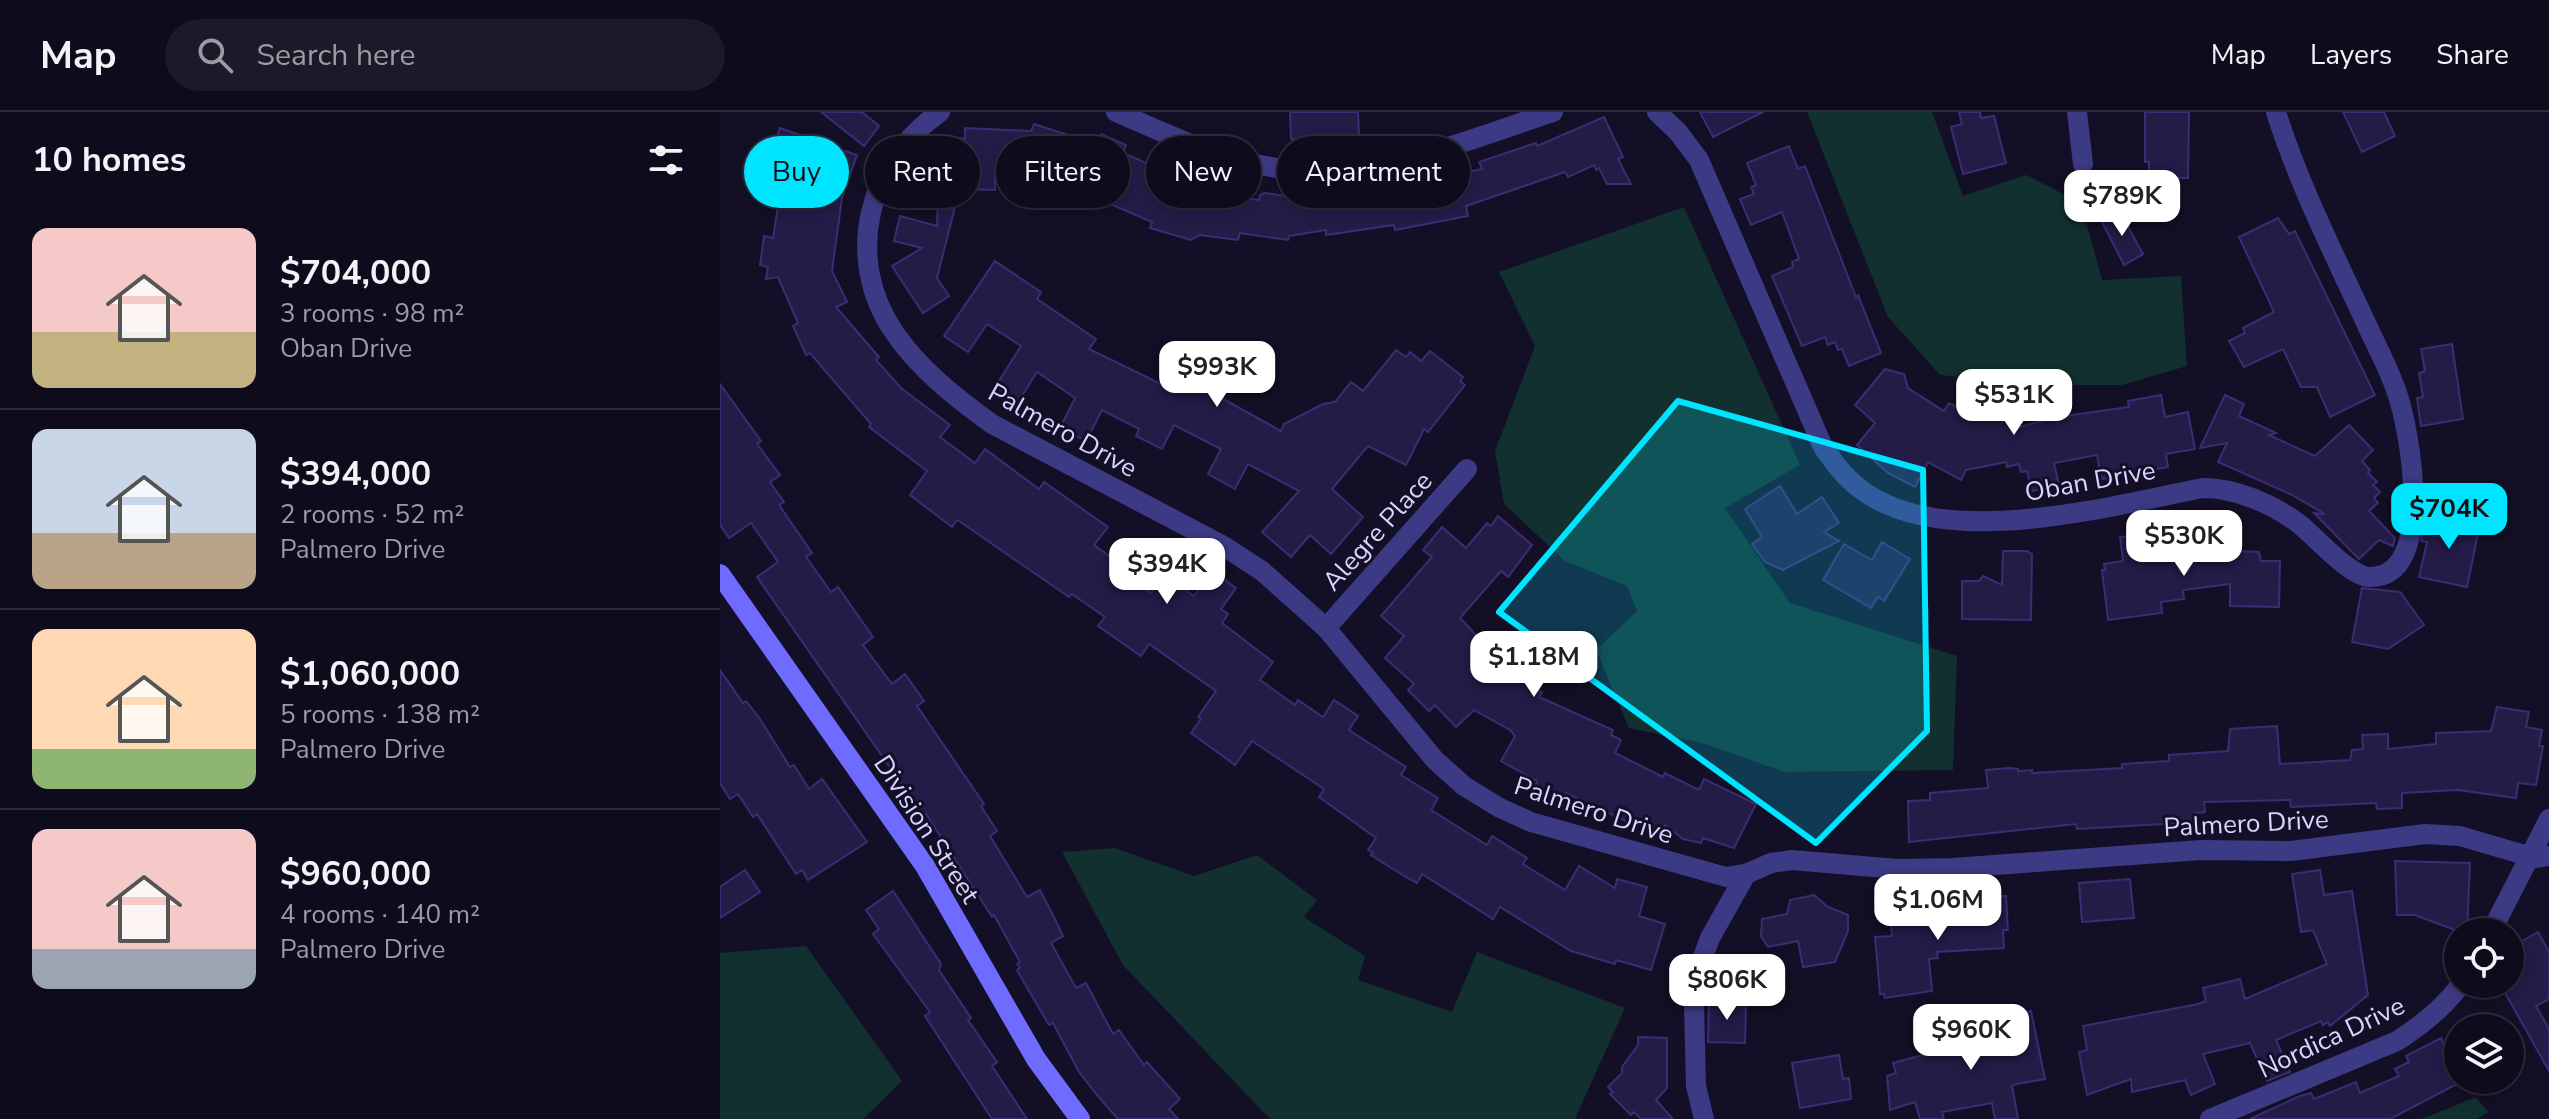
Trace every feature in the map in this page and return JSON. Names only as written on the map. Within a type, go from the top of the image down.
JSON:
[{"type":"street","name":"Palmero Drive","points":[[940,112],[919,127],[896,154],[880,182],[871,209],[867,238],[869,272],[879,303],[894,333],[922,366],[958,399],[992,424],[1222,545],[1262,571],[1326,628],[1435,760],[1464,786],[1500,808],[1531,822],[1726,877],[1792,860],[1897,869],[1953,868],[2201,850],[2291,851],[2425,834],[2460,836],[2540,856]]},
{"type":"street","points":[[1116,112],[1217,154],[1261,166],[1346,170],[1398,162],[1553,112]]},
{"type":"street","name":"Oban Drive","points":[[1657,112],[1678,132],[1699,160],[1823,447],[1838,468],[1859,488],[1881,502],[1910,513],[1950,519],[2007,521],[2038,519],[2203,488],[2222,488],[2260,501],[2295,521],[2351,571],[2370,577],[2385,574],[2398,565],[2408,541],[2413,478],[2409,438],[2396,390],[2291,161],[2276,112]]},
{"type":"street","points":[[2077,112],[2083,164]]},
{"type":"street","name":"Alegre Place","points":[[1326,628],[1467,469]]},
{"type":"street","name":"Division Street","points":[[720,574],[925,866],[1036,1059],[1080,1119]]},
{"type":"street","points":[[2500,918],[2540,856],[2549,819]]},
{"type":"street","points":[[1704,1119],[1696,1086],[1694,1003],[1699,968],[1710,938],[1746,874]]},
{"type":"street","name":"Nordica Drive","points":[[2210,1119],[2397,1041],[2424,1024],[2451,998]]},
{"type":"highlighted area","points":[[1678,401],[1923,470],[1927,731],[1816,843],[1499,612]]},
{"type":"green space","points":[[1807,112],[1932,112],[1963,196],[2026,175],[2081,203],[2102,280],[2181,276],[2187,366],[2122,385],[2038,385],[1940,375],[1888,317]]},
{"type":"green space","points":[[1684,207],[1800,465],[1725,508],[1790,603],[1957,656],[1953,770],[1784,772],[1703,743],[1629,728],[1596,650],[1637,611],[1627,586],[1565,561],[1504,504],[1495,451],[1535,346],[1499,272]]},
{"type":"green space","points":[[1115,848],[1194,876],[1257,855],[1317,900],[1304,917],[1365,956],[1358,980],[1452,1012],[1477,952],[1625,1008],[1575,1119],[1270,1119],[1123,965],[1062,852]]},
{"type":"green space","points":[[806,946],[902,1081],[863,1119],[720,1119],[720,953]]},
{"type":"green space","points":[[2476,1097],[2488,1112],[2477,1119],[2422,1119]]},
{"type":"building","points":[[821,112],[862,112],[879,126],[872,136],[865,136],[864,146]]},
{"type":"building","points":[[1290,112],[1358,112],[1359,136],[1291,136]]},
{"type":"building","points":[[1700,112],[1763,112],[1713,137]]},
{"type":"building","points":[[1959,112],[1980,112],[1981,118],[1994,116],[2006,163],[1963,174],[1951,127],[1962,124]]},
{"type":"building","points":[[2145,112],[2189,112],[2188,178],[2149,178],[2149,162],[2145,162]]},
{"type":"building","points":[[2343,112],[2384,112],[2395,136],[2362,152]]},
{"type":"building","points":[[1604,117],[1623,157],[1618,159],[1631,184],[1607,184],[1599,168],[1596,170],[1594,165],[1568,177],[1565,172],[1470,205],[1470,171],[1482,169],[1479,162],[1536,143],[1537,146]]},
{"type":"building","points":[[1034,124],[1071,136],[996,136],[995,190],[980,190],[980,136],[965,136],[965,128],[1031,131]]},
{"type":"building","points":[[780,128],[803,136],[777,136]]},
{"type":"building","points":[[1789,146],[1798,169],[1805,166],[1881,353],[1849,366],[1842,349],[1838,350],[1835,342],[1828,345],[1825,337],[1802,346],[1772,276],[1793,267],[1792,262],[1799,259],[1782,212],[1751,225],[1740,199],[1754,194],[1751,187],[1756,185],[1747,163]]},
{"type":"building","points":[[849,152],[857,155],[849,178]]},
{"type":"building","points":[[1130,156],[1146,163],[1146,208],[1261,208],[1261,195],[1277,195],[1277,208],[1466,208],[1468,216],[1395,230],[1394,225],[1326,235],[1326,230],[1289,236],[1288,240],[1240,233],[1238,240],[1200,235],[1191,240],[1150,228],[1152,222],[1120,208],[1130,208]]},
{"type":"building","points":[[778,208],[841,208],[832,271],[847,302],[836,307],[901,388],[950,425],[940,437],[975,463],[985,449],[1039,489],[1044,482],[1108,527],[1094,545],[1119,563],[1115,568],[1151,593],[1163,575],[1194,596],[1212,571],[1236,588],[1221,609],[1228,614],[1222,623],[1273,662],[1260,680],[1295,705],[1298,700],[1323,717],[1334,700],[1358,716],[1349,730],[1406,767],[1401,775],[1438,798],[1431,810],[1487,845],[1492,836],[1527,858],[1523,864],[1565,890],[1579,866],[1615,888],[1617,879],[1647,887],[1639,916],[1665,924],[1651,970],[1616,960],[1615,964],[1571,951],[1500,907],[1493,919],[1422,874],[1417,883],[1371,855],[1373,853],[1368,850],[1376,838],[1319,797],[1324,789],[1252,741],[1235,765],[1191,733],[1216,691],[1149,644],[1141,656],[1098,626],[1105,617],[1072,594],[1069,597],[959,521],[952,527],[910,495],[927,471],[869,427],[871,424],[810,353],[806,355],[793,326],[798,323],[778,277],[766,279],[768,267],[760,265],[764,236],[773,238]]},
{"type":"building","points":[[938,208],[955,208],[937,278],[949,296],[923,313],[892,266],[922,248],[894,241],[900,216],[937,226]]},
{"type":"building","points":[[2120,212],[2143,254],[2124,265],[2102,222]]},
{"type":"building","points":[[2278,218],[2289,234],[2295,231],[2375,395],[2330,417],[2317,387],[2301,387],[2283,349],[2244,367],[2229,341],[2245,333],[2243,328],[2274,312],[2239,237]]},
{"type":"building","points":[[995,261],[1041,292],[1037,299],[1096,339],[1089,349],[1165,386],[1173,371],[1281,431],[1284,424],[1323,404],[1335,402],[1351,382],[1363,391],[1396,350],[1406,357],[1410,352],[1421,361],[1430,351],[1463,377],[1460,381],[1465,385],[1428,432],[1424,429],[1406,465],[1368,446],[1332,489],[1363,517],[1331,554],[1310,535],[1291,557],[1262,532],[1299,491],[1248,464],[1235,489],[1208,474],[1221,449],[1174,425],[1162,449],[1136,436],[1139,429],[1102,410],[1086,441],[1060,428],[1075,398],[1037,372],[1015,407],[992,392],[1021,346],[987,324],[968,352],[944,336]]},
{"type":"building","points":[[2452,344],[2463,419],[2421,426],[2417,398],[2423,397],[2419,373],[2425,371],[2421,349]]},
{"type":"building","points":[[1885,369],[1904,374],[1908,388],[1944,411],[1949,403],[1975,416],[2011,409],[2015,428],[2058,417],[2129,407],[2128,401],[2161,395],[2165,417],[2188,412],[2195,449],[2166,454],[2168,467],[2101,479],[2097,455],[2054,463],[2059,485],[2032,491],[2027,471],[2021,472],[2019,464],[2007,467],[2006,462],[1966,470],[1961,480],[1928,462],[1915,487],[1888,473],[1857,445],[1875,423],[1855,405]]},
{"type":"building","points":[[720,384],[761,441],[757,444],[780,475],[770,482],[784,502],[779,505],[812,553],[806,557],[831,592],[838,587],[873,637],[863,645],[892,684],[905,674],[924,701],[917,706],[984,804],[981,806],[997,831],[990,836],[1027,897],[1040,890],[1063,936],[1051,943],[1076,988],[1086,983],[1113,1034],[1119,1030],[1144,1065],[1147,1062],[1180,1099],[1169,1109],[1178,1119],[1118,1119],[1079,1072],[1053,1023],[1049,1025],[1017,970],[1020,962],[994,915],[992,917],[926,814],[924,816],[757,577],[778,562],[751,523],[729,538],[720,525]]},
{"type":"building","points":[[2225,395],[2244,404],[2239,416],[2276,433],[2269,435],[2315,456],[2349,425],[2373,450],[2362,461],[2377,482],[2373,485],[2380,492],[2374,498],[2378,503],[2369,511],[2395,538],[2393,546],[2379,540],[2359,559],[2314,513],[2325,514],[2292,495],[2218,462],[2227,443],[2200,448]]},
{"type":"building","points":[[1780,486],[1797,514],[1822,497],[1839,523],[1824,532],[1839,541],[1783,570],[1765,562],[1752,544],[1762,537],[1745,509]]},
{"type":"building","points":[[2436,515],[2480,524],[2467,587],[2419,577],[2427,542],[2421,541],[2424,529],[2438,525]]},
{"type":"building","points":[[1498,516],[1532,545],[1508,577],[1501,571],[1460,618],[1518,679],[1542,692],[1539,697],[1613,730],[1611,735],[1621,740],[1615,753],[1663,777],[1665,773],[1699,790],[1704,779],[1756,804],[1734,848],[1703,838],[1701,843],[1683,839],[1665,825],[1662,832],[1635,819],[1632,824],[1566,793],[1563,800],[1535,787],[1537,781],[1501,761],[1515,736],[1510,730],[1474,710],[1456,727],[1435,705],[1429,711],[1408,690],[1414,684],[1385,658],[1404,636],[1381,616],[1432,557],[1423,550],[1442,527],[1466,548],[1487,523],[1491,526]]},
{"type":"building","points":[[2153,533],[2156,559],[2217,550],[2259,552],[2261,561],[2280,561],[2279,607],[2230,606],[2230,584],[2183,590],[2184,599],[2161,602],[2162,613],[2108,620],[2102,570],[2105,570],[2104,564],[2123,561],[2120,537]]},
{"type":"building","points":[[1882,542],[1910,559],[1884,601],[1878,597],[1871,608],[1823,580],[1844,544],[1872,560]]},
{"type":"building","points":[[2003,551],[2027,551],[2032,554],[2031,620],[1962,619],[1962,581],[1979,581],[1983,576],[2002,585]]},
{"type":"building","points":[[2362,588],[2400,592],[2424,625],[2388,649],[2352,642]]},
{"type":"building","points":[[720,670],[743,703],[746,701],[760,719],[790,767],[794,765],[809,789],[822,779],[867,842],[808,880],[802,870],[796,874],[757,814],[753,817],[738,794],[730,799],[720,783]]},
{"type":"building","points":[[2497,707],[2529,712],[2526,727],[2542,730],[2539,746],[2543,746],[2536,785],[2518,783],[2516,798],[2458,790],[2402,793],[2402,808],[2377,809],[2376,803],[2291,807],[2290,800],[2204,802],[2205,812],[2196,813],[2197,822],[2077,829],[2076,824],[1909,842],[1908,801],[1930,800],[1930,793],[1988,788],[1986,770],[2009,768],[2032,770],[2032,773],[2122,768],[2122,764],[2169,761],[2169,755],[2228,751],[2230,729],[2277,726],[2280,764],[2350,760],[2352,750],[2363,749],[2362,735],[2388,734],[2388,749],[2436,744],[2436,733],[2491,731]]},
{"type":"building","points":[[2395,861],[2470,863],[2468,918],[2444,918],[2444,926],[2415,915],[2397,915]]},
{"type":"building","points":[[745,870],[760,892],[720,918],[720,887]]},
{"type":"building","points":[[2320,870],[2324,895],[2352,891],[2368,995],[2330,1026],[2328,1022],[2323,1025],[2321,1021],[2276,1040],[2290,1072],[2267,1081],[2250,1043],[2203,1054],[2215,1084],[2191,1095],[2185,1080],[2132,1092],[2131,1079],[2087,1095],[2079,1052],[2087,1050],[2083,1026],[2198,1004],[2206,1001],[2203,988],[2240,979],[2245,999],[2327,964],[2313,930],[2301,932],[2292,874]]},
{"type":"building","points":[[2130,879],[2134,918],[2082,922],[2079,883]]},
{"type":"building","points":[[2000,887],[2000,896],[2006,896],[2008,930],[2003,930],[2004,948],[1937,952],[1938,958],[1929,959],[1932,991],[1885,998],[1884,994],[1880,994],[1875,937],[1892,936],[1891,925],[1896,925],[1895,919],[1969,913],[1968,904],[1976,903],[1975,888]]},
{"type":"building","points":[[893,891],[941,964],[939,970],[997,1062],[992,1066],[1027,1119],[992,1119],[925,1016],[930,1012],[873,934],[879,929],[866,910]]},
{"type":"building","points":[[1814,895],[1828,907],[1848,915],[1848,931],[1835,962],[1803,967],[1798,941],[1768,947],[1761,936],[1762,919],[1787,914],[1790,900]]},
{"type":"building","points":[[2538,932],[2549,952],[2549,999],[2536,1006],[2549,1029],[2549,1071],[2524,1027],[2524,1014],[2517,1014],[2508,998],[2524,998],[2524,940]]},
{"type":"building","points":[[1709,1002],[1746,1003],[1745,1043],[1708,1042]]},
{"type":"building","points":[[2031,1011],[2045,1079],[2012,1085],[2018,1119],[1995,1119],[1992,1103],[1942,1112],[1944,1119],[1920,1119],[1915,1102],[1890,1110],[1887,1076],[1896,1073],[1893,1063],[1945,1049],[1943,1038],[2006,1027],[2004,1017]]},
{"type":"building","points":[[1638,1037],[1667,1038],[1667,1088],[1656,1100],[1673,1119],[1641,1119],[1634,1112],[1631,1115],[1610,1094],[1613,1092],[1608,1087],[1622,1073],[1622,1067],[1638,1045]]},
{"type":"building","points":[[2441,1038],[2444,1044],[2444,1091],[2390,1119],[2250,1119],[2300,1096],[2311,1093],[2314,1099],[2356,1082],[2360,1093],[2399,1076],[2395,1069],[2409,1062],[2406,1056]]},
{"type":"building","points":[[1839,1055],[1843,1079],[1849,1078],[1851,1099],[1800,1108],[1792,1063]]}]
